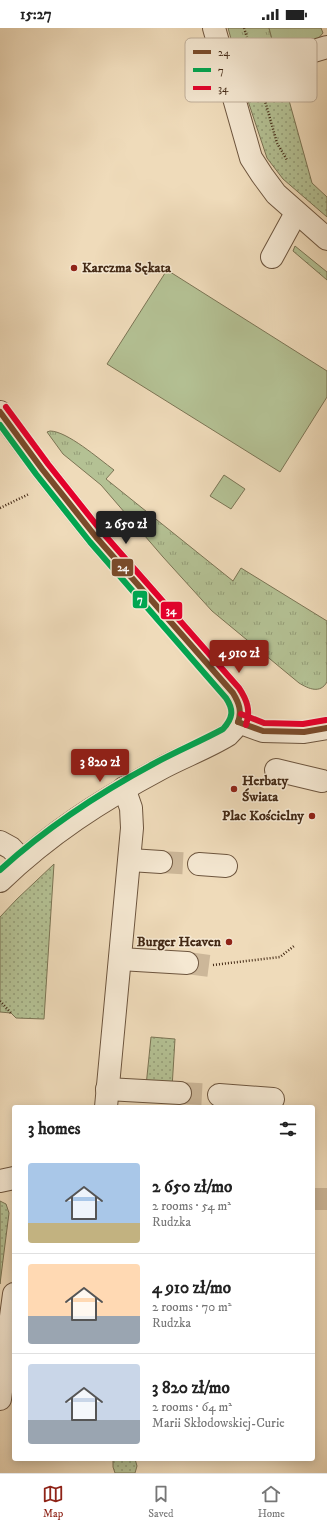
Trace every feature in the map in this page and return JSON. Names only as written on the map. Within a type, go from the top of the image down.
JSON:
[{"type":"street","points":[[214,28],[217,38]]},
{"type":"street","points":[[317,50],[327,47]]},
{"type":"street","points":[[235,102],[251,158],[262,176],[276,194],[327,239]]},
{"type":"street","points":[[272,257],[296,213]]},
{"type":"street","points":[[0,412],[46,475],[96,537],[233,693],[240,704],[241,712],[238,722],[232,731],[223,738],[124,788],[95,806],[54,834],[22,860],[0,881]]},
{"type":"street","points":[[238,722],[263,731],[304,732],[327,728]]},
{"type":"street","points":[[276,770],[325,786]]},
{"type":"street","points":[[124,788],[131,808],[132,818],[130,860],[107,1098],[180,1093]]},
{"type":"street","points":[[0,842],[11,848],[22,860]]},
{"type":"street","points":[[130,860],[161,862]]},
{"type":"street","points":[[199,864],[226,866]]},
{"type":"street","points":[[120,959],[187,963]]},
{"type":"street","points":[[219,1095],[273,1099]]},
{"type":"street","points":[[0,1181],[12,1178]]},
{"type":"street","points":[[12,1309],[0,1399],[12,1396]]},
{"type":"path","points":[[244,28],[247,38]]},
{"type":"path","points":[[265,102],[277,143],[288,164]]},
{"type":"path","points":[[0,508],[32,492]]},
{"type":"path","points":[[210,966],[280,957],[294,946]]},
{"type":"path","points":[[0,1001],[11,1013]]},
{"type":"green space","points":[[228,28],[269,28],[272,38],[231,38]]},
{"type":"green space","points":[[269,28],[321,28],[323,33],[317,40],[317,38],[272,38]]},
{"type":"green space","points":[[248,102],[289,102],[312,183],[327,197],[327,217],[283,179],[267,158]]},
{"type":"green space","points":[[295,246],[327,272],[327,280],[293,251]]},
{"type":"green space","points":[[167,270],[327,371],[327,397],[280,472],[107,364]]},
{"type":"green space","points":[[47,432],[57,432],[74,440],[114,470],[106,479],[233,581],[241,568],[327,621],[327,682],[324,686],[314,689],[299,683],[212,611],[101,485],[63,454]]},
{"type":"green space","points":[[224,475],[245,489],[231,509],[210,496]]},
{"type":"green space","points":[[54,864],[44,1019],[16,1018],[11,1013],[0,1012],[0,917]]},
{"type":"green space","points":[[151,1037],[175,1039],[172,1088],[146,1086]]},
{"type":"green space","points":[[0,1201],[6,1204],[9,1213],[0,1284]]},
{"type":"green space","points":[[113,1461],[136,1461],[137,1466],[135,1473],[115,1473]]},
{"type":"tunnel","points":[[161,862],[199,864]]},
{"type":"tunnel","points":[[187,963],[210,966]]},
{"type":"tunnel","points":[[180,1093],[219,1095]]},
{"type":"tunnel","points":[[315,1199],[327,1199]]},
{"type":"transit line","name":"34","points":[[6,407],[48,464],[102,532],[239,688],[244,697],[248,710],[246,725]]},
{"type":"transit line","name":"24","points":[[0,412],[42,469],[96,537],[233,693],[239,707],[240,714],[238,722]]},
{"type":"transit line","name":"7","points":[[0,425],[36,474],[90,542],[226,698],[229,702],[231,710],[229,721],[223,729],[155,763],[114,786],[55,825],[0,870]]},
{"type":"transit line","name":"34","points":[[241,714],[264,723],[303,724],[326,720]]},
{"type":"transit line","name":"24","points":[[238,722],[263,731],[304,732],[327,728]]},
{"type":"place","name":"Karczma Sękata","points":[[74,268]]},
{"type":"place","name":"Herbaty Świata","points":[[234,789]]},
{"type":"place","name":"Plac Kościelny","points":[[312,816]]},
{"type":"place","name":"Burger Heaven","points":[[229,942]]}]
